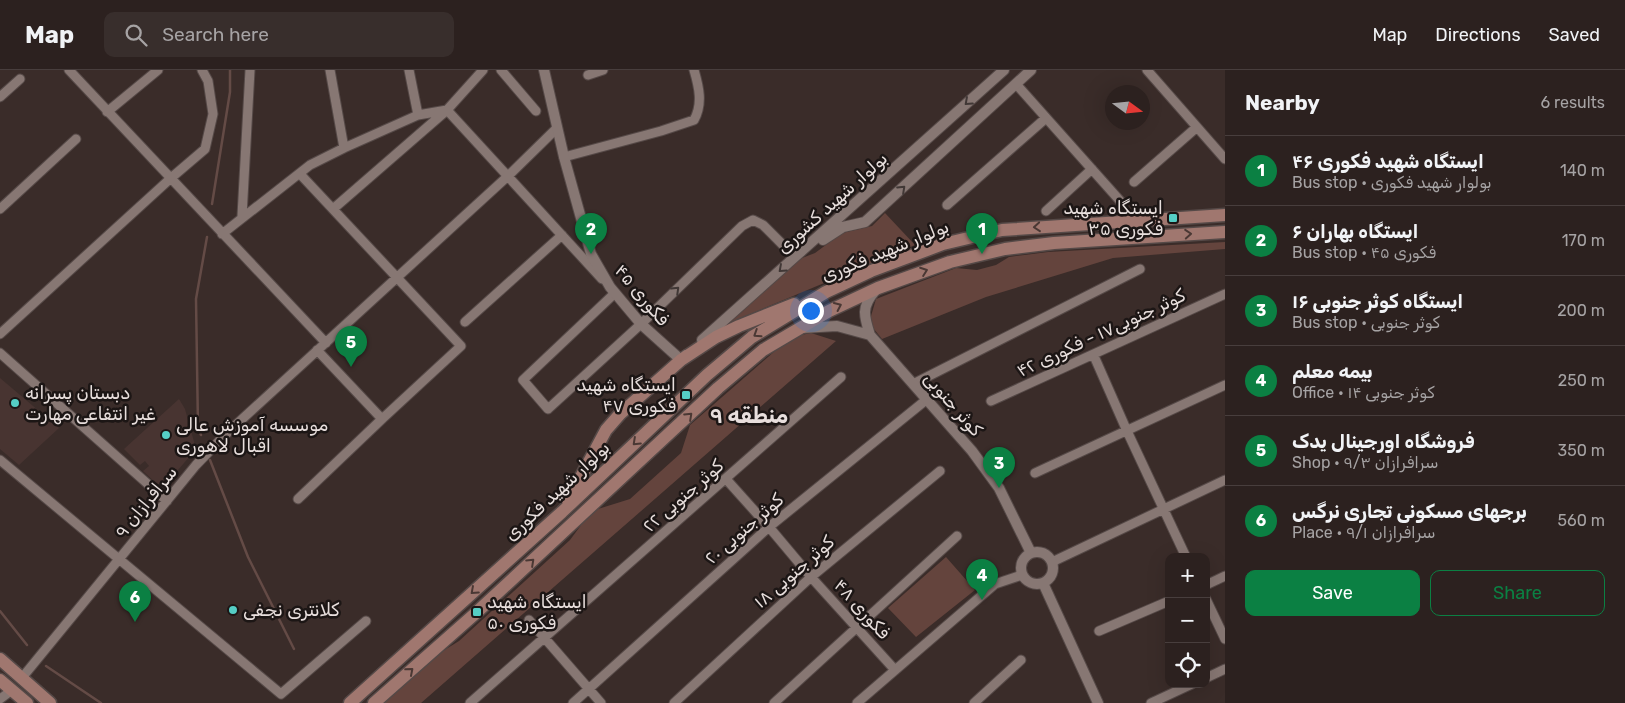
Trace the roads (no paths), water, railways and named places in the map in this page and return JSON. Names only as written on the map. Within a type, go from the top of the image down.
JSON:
[{"type":"main road","name":"بولوار شهید فکوری","points":[[350,703],[562,512],[707,375],[752,337],[826,292],[871,271],[943,244],[1002,230],[1225,215]]},
{"type":"main road","name":"بولوار شهید فکوری","points":[[374,703],[477,612],[718,388],[763,350],[829,311],[878,288],[950,262],[1005,249],[1054,243],[1225,232]]},
{"type":"main road","points":[[562,512],[606,430],[620,414],[681,360],[716,337],[739,326],[826,292]]},
{"type":"main road","points":[[0,659],[50,703]]},
{"type":"main road","points":[[0,680],[27,703]]},
{"type":"street","points":[[69,70],[326,343]]},
{"type":"street","points":[[107,112],[158,70]]},
{"type":"street","points":[[0,334],[205,149],[213,114],[208,81],[202,70]]},
{"type":"street","points":[[242,216],[250,70]]},
{"type":"street","points":[[330,70],[344,148]]},
{"type":"street","points":[[409,70],[418,115]]},
{"type":"street","points":[[333,209],[447,110],[483,70]]},
{"type":"street","points":[[501,70],[536,110]]},
{"type":"street","name":"فکوری ۴۵","points":[[544,70],[564,157],[591,254],[612,290],[641,324],[681,360]]},
{"type":"street","points":[[588,75],[603,70]]},
{"type":"street","points":[[564,157],[661,131],[694,120],[699,110],[699,88],[694,70]]},
{"type":"street","name":"بولوار شهید کشوری","points":[[681,360],[1004,70]]},
{"type":"street","name":"بولوار شهید کشوری","points":[[865,222],[1031,70]]},
{"type":"street","points":[[1147,70],[1225,160]]},
{"type":"street","points":[[0,97],[20,79]]},
{"type":"street","points":[[1016,84],[1122,203]]},
{"type":"street","points":[[222,234],[242,216],[310,165],[418,115],[447,110]]},
{"type":"street","points":[[447,110],[612,290],[523,380],[548,409],[641,324],[742,226],[753,220],[763,224],[784,246],[808,253],[843,227],[865,222]]},
{"type":"street","points":[[947,205],[1046,118]]},
{"type":"street","name":"سرافرازان ۹","points":[[21,679],[196,465],[228,432],[508,176],[557,128]]},
{"type":"street","points":[[1134,182],[1197,128]]},
{"type":"street","points":[[0,209],[76,139]]},
{"type":"street","points":[[1046,211],[1092,169]]},
{"type":"street","points":[[298,499],[461,346],[300,174]]},
{"type":"street","points":[[852,206],[851,212],[854,218],[865,222]]},
{"type":"street","points":[[465,322],[562,235]]},
{"type":"street","points":[[913,384],[1140,270]]},
{"type":"street","points":[[870,335],[864,314],[867,300],[878,288]]},
{"type":"street","name":"کوثر جنوبی۱۷ - فکوری ۴۲","points":[[991,401],[1094,356],[1225,294]]},
{"type":"street","points":[[799,328],[836,326],[870,335]]},
{"type":"street","name":"کوثر جنوبی","points":[[870,335],[972,451],[999,488],[1031,554]]},
{"type":"street","points":[[317,350],[382,419]]},
{"type":"street","points":[[0,353],[168,500]]},
{"type":"street","points":[[1094,356],[1184,553]]},
{"type":"street","name":"کوثر جنوبی ۲۲","points":[[470,703],[841,377]]},
{"type":"street","points":[[1035,473],[1225,385]]},
{"type":"street","name":"کوثر جنوبی ۲۰","points":[[573,703],[769,527],[926,400]]},
{"type":"street","points":[[0,460],[281,694],[366,621]]},
{"type":"street","name":"کوثر جنوبی ۱۸","points":[[674,703],[812,577],[940,471]]},
{"type":"street","name":"فکوری ۴۸","points":[[726,479],[896,670]]},
{"type":"street","points":[[1052,562],[1225,480]]},
{"type":"street","points":[[774,703],[957,536]]},
{"type":"street","points":[[1031,554],[1043,554],[1052,562],[1052,574],[1043,583],[1031,583],[1022,575],[1022,562],[1031,554]]},
{"type":"street","points":[[857,703],[995,584],[1022,575]]},
{"type":"street","points":[[1210,584],[1225,576]]},
{"type":"street","points":[[1043,583],[1098,703]]},
{"type":"street","points":[[1099,630],[1165,604]]},
{"type":"street","points":[[1210,607],[1225,639]]},
{"type":"street","points":[[529,620],[601,703]]},
{"type":"street","points":[[974,703],[1021,660]]},
{"type":"street","points":[[1210,676],[1225,669]]},
{"type":"street","points":[[1151,703],[1183,688]]},
{"type":"street","points":[[0,699],[12,690]]},
{"type":"waterway","points":[[212,204],[230,92],[230,70]]},
{"type":"waterway","points":[[201,435],[198,428],[196,299],[207,237]]},
{"type":"waterway","points":[[210,460],[248,557],[294,649]]},
{"type":"waterway","points":[[0,611],[27,645]]},
{"type":"waterway","points":[[46,666],[101,703]]},
{"type":"place","name":"ایستگاه شهید فکوری ۳۵","points":[[1173,218]]},
{"type":"place","name":"ایستگاه بهاران ۶","points":[[591,254]]},
{"type":"place","name":"ایستگاه شهید فکوری ۴۶","points":[[982,254]]},
{"type":"place","name":"فروشگاه اورجینال یدک","points":[[351,367]]},
{"type":"place","name":"ایستگاه شهید فکوری ۴۷","points":[[686,395]]},
{"type":"place","name":"دبستان پسرانه غیر انتفاعی مهارت","points":[[15,403]]},
{"type":"place","name":"موسسه آموزش عالی اقبال لاهوری","points":[[166,435]]},
{"type":"place","name":"ایستگاه کوثر جنوبی ۱۶","points":[[999,488]]},
{"type":"place","name":"بیمه معلم","points":[[982,600]]},
{"type":"place","name":"کلانتری نجفی","points":[[233,610]]},
{"type":"place","name":"ایستگاه شهید فکوری ۵۰","points":[[477,612]]},
{"type":"place","name":"برجهای مسکونی تجاری نرگس","points":[[135,622]]},
{"type":"district","name":"منطقه ۹","points":[[749,415]]}]
